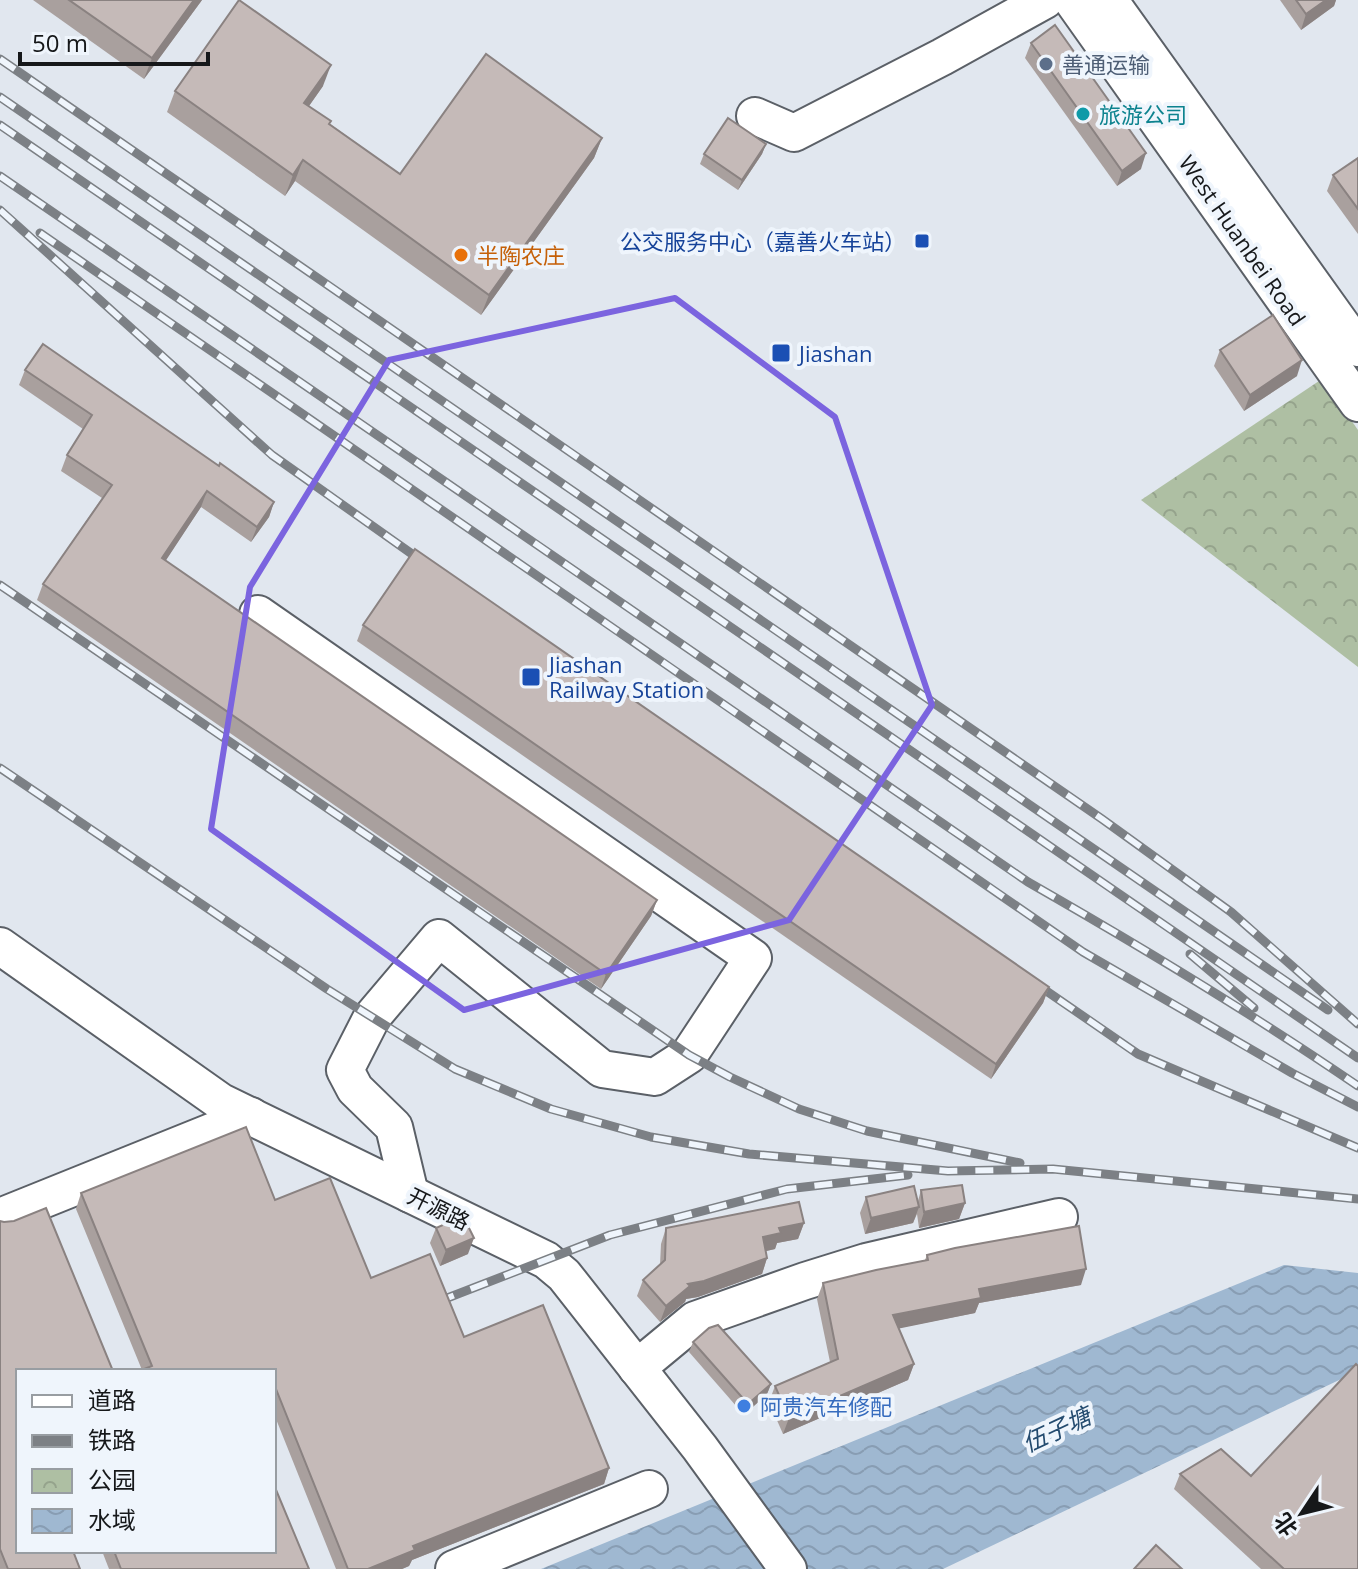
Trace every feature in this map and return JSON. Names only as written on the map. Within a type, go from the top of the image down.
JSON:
[{"type":"street","points":[[755,116],[794,133],[1045,0]]},
{"type":"street","name":"West Huanbei Road","points":[[1072,0],[1358,403]]},
{"type":"street","name":"West Huanbei Road","points":[[1109,0],[1358,348]]},
{"type":"street","points":[[258,614],[753,958],[689,1055],[655,1077],[602,1069],[439,938],[372,1017],[345,1070],[355,1089],[394,1127],[410,1194]]},
{"type":"street","name":"开源路","points":[[0,946],[221,1102],[546,1260],[564,1275],[700,1448],[788,1569]]},
{"type":"street","points":[[0,1217],[251,1116]]},
{"type":"street","points":[[637,1368],[695,1320],[866,1262],[1059,1217]]},
{"type":"street","points":[[454,1569],[649,1489]]},
{"type":"highlighted area","points":[[675,298],[835,417],[932,705],[789,920],[464,1010],[211,829],[250,587],[389,360]]},
{"type":"green space","points":[[1322,379],[1358,430],[1358,667],[1141,500]]},
{"type":"water","name":"伍子塘","points":[[1284,1265],[1358,1273],[1358,1371],[943,1569],[541,1569]]},
{"type":"building","points":[[69,0],[194,0],[152,58]]},
{"type":"building","points":[[239,0],[331,65],[304,103],[400,174],[486,54],[602,138],[489,295],[303,160],[293,175],[175,91]]},
{"type":"building","points":[[1296,0],[1326,0],[1306,14]]},
{"type":"building","points":[[1055,25],[1146,153],[1122,171],[1031,43]]},
{"type":"building","points":[[728,118],[766,144],[742,180],[704,154]]},
{"type":"building","points":[[1358,158],[1358,209],[1333,175]]},
{"type":"building","points":[[1273,315],[1302,360],[1250,395],[1220,350]]},
{"type":"building","points":[[43,344],[274,502],[257,527],[207,491],[162,558],[657,900],[606,974],[43,584],[112,485],[67,455],[92,415],[25,370]]},
{"type":"building","points":[[415,549],[1049,987],[996,1064],[363,625]]},
{"type":"building","points":[[246,1127],[275,1200],[330,1178],[371,1278],[430,1254],[464,1337],[543,1305],[609,1468],[413,1546],[415,1550],[368,1569],[348,1569],[276,1389],[276,1369],[144,1369],[152,1366],[81,1193]]},
{"type":"building","points":[[962,1185],[965,1203],[924,1212],[921,1190]]},
{"type":"building","points":[[914,1186],[919,1207],[871,1218],[866,1197]]},
{"type":"building","points":[[799,1202],[804,1223],[779,1228],[781,1233],[763,1237],[767,1258],[688,1284],[690,1286],[666,1306],[643,1280],[665,1260],[666,1228]]},
{"type":"building","points":[[46,1208],[112,1369],[16,1369],[16,1553],[74,1553],[80,1569],[8,1569],[0,1549],[0,1221],[14,1221]]},
{"type":"building","points":[[454,1220],[469,1228],[474,1238],[446,1250],[436,1228]]},
{"type":"building","points":[[1079,1226],[1086,1269],[979,1289],[981,1298],[893,1315],[914,1364],[789,1418],[775,1386],[838,1359],[823,1283],[928,1260],[927,1255],[955,1248]]},
{"type":"building","points":[[718,1325],[771,1384],[748,1404],[693,1342],[709,1328]]},
{"type":"building","points":[[1356,1364],[1358,1569],[1284,1569],[1180,1474],[1221,1449],[1251,1476]]},
{"type":"building","points":[[276,1490],[309,1569],[121,1569],[115,1553],[276,1553]]},
{"type":"building","points":[[1156,1545],[1182,1569],[1134,1569]]},
{"type":"railway","points":[[0,59],[1102,819],[1231,912],[1358,1024]]},
{"type":"railway","points":[[0,97],[1328,1010]]},
{"type":"railway","points":[[0,125],[1358,1058]]},
{"type":"railway","points":[[0,176],[1028,882],[1195,981],[1358,1086]]},
{"type":"railway","points":[[0,210],[272,455],[429,566]]},
{"type":"railway","points":[[40,233],[1083,952],[1292,1073],[1358,1107]]},
{"type":"railway","points":[[0,585],[689,1055],[799,1109],[867,1131],[1020,1163]]},
{"type":"railway","points":[[0,768],[327,989],[455,1069],[551,1109],[651,1137],[749,1154],[948,1171],[1053,1169],[1358,1199]]},
{"type":"railway","points":[[1190,954],[1254,1008]]},
{"type":"railway","points":[[1029,979],[1138,1054],[1358,1148]]},
{"type":"railway","points":[[437,1302],[610,1235],[787,1189],[908,1175]]},
{"type":"place","name":"善通运输","points":[[1046,64]]},
{"type":"place","name":"旅游公司","points":[[1083,114]]},
{"type":"place","name":"公交服务中心（嘉善火车站）","points":[[922,241]]},
{"type":"place","name":"半陶农庄","points":[[461,255]]},
{"type":"place","name":"Jiashan","points":[[781,353]]},
{"type":"place","name":"Jiashan Railway Station","points":[[531,677]]},
{"type":"place","name":"阿贵汽车修配","points":[[744,1406]]}]
